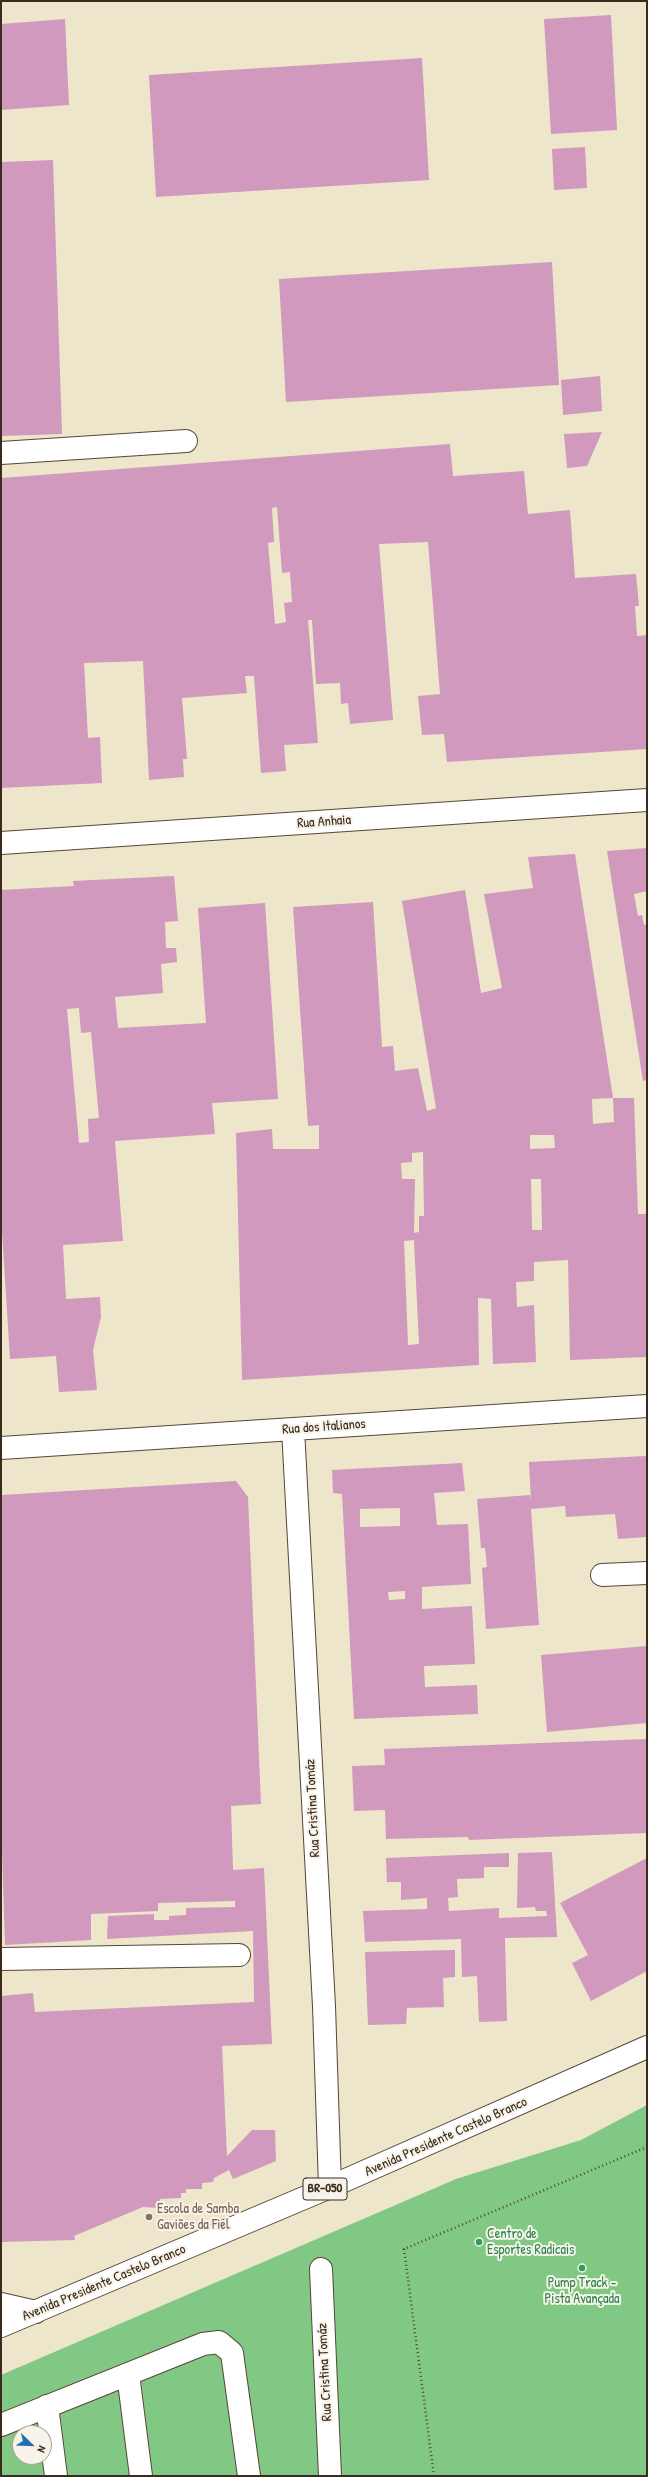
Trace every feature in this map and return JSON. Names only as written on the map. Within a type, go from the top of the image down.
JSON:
[{"type":"main road","points":[[1,453],[186,441]]},
{"type":"main road","name":"Rua Anhaia","points":[[1,843],[647,800]]},
{"type":"main road","name":"Rua dos Italianos","points":[[1,1448],[647,1406]]},
{"type":"main road","name":"Rua Cristina Tomáz","points":[[293,1429],[324,2006],[330,2187]]},
{"type":"main road","points":[[602,1575],[647,1573]]},
{"type":"main road","points":[[1,1959],[239,1955]]},
{"type":"main road","name":"Avenida Presidente Castelo Branco","points":[[1,2326],[330,2187],[647,2047]]},
{"type":"main road","name":"Rua Cristina Tomáz","points":[[320,2269],[330,2476]]},
{"type":"main road","points":[[1,2304],[36,2312]]},
{"type":"main road","points":[[1,2425],[203,2344],[219,2342],[232,2353],[249,2476]]},
{"type":"main road","points":[[128,2374],[141,2476]]},
{"type":"main road","points":[[47,2406],[56,2476]]},
{"type":"path","points":[[434,2476],[404,2249],[647,2148]]},
{"type":"green space","name":"Centro de Esportes Radicais","points":[[647,2105],[647,2476],[1,2476],[1,2375],[456,2179],[581,2140]]},
{"type":"building","points":[[611,15],[617,130],[551,134],[544,19]]},
{"type":"building","points":[[65,19],[69,105],[1,110],[1,24]]},
{"type":"building","points":[[422,58],[429,180],[156,197],[149,75]]},
{"type":"building","points":[[585,147],[587,188],[554,190],[552,149]]},
{"type":"building","points":[[53,160],[62,434],[1,436],[1,162]]},
{"type":"building","points":[[552,262],[559,385],[286,402],[279,279]]},
{"type":"building","points":[[600,376],[602,411],[563,415],[561,380]]},
{"type":"building","points":[[602,432],[587,466],[567,468],[564,434]]},
{"type":"building","points":[[450,444],[453,476],[524,471],[528,514],[570,510],[575,578],[636,574],[639,606],[635,606],[637,636],[647,635],[647,749],[447,762],[444,734],[422,735],[418,696],[440,694],[428,542],[379,544],[393,720],[350,724],[348,703],[341,704],[340,683],[316,684],[312,620],[308,620],[318,743],[284,745],[286,771],[261,773],[254,676],[245,676],[247,693],[182,698],[187,759],[183,759],[184,777],[149,780],[143,661],[84,663],[88,738],[100,737],[102,783],[1,788],[1,478]],"holes":[[[277,507],[282,573],[290,572],[292,602],[284,603],[286,622],[275,624],[268,543],[274,542],[272,508]]]},
{"type":"building","points":[[647,848],[647,891],[634,894],[638,916],[642,915],[644,925],[647,924],[647,1080],[643,1081],[607,851]]},
{"type":"building","points":[[575,854],[613,1098],[634,1098],[638,1214],[647,1214],[647,1357],[570,1360],[568,1260],[534,1262],[534,1281],[516,1282],[517,1307],[534,1305],[536,1362],[493,1364],[491,1299],[478,1298],[479,1365],[242,1380],[236,1133],[272,1129],[273,1149],[319,1149],[319,1125],[308,1126],[293,907],[373,902],[382,1047],[393,1046],[395,1071],[418,1068],[427,1111],[436,1108],[402,901],[465,890],[481,993],[502,988],[484,894],[533,888],[528,857]],"holes":[[[613,1098],[614,1122],[593,1124],[592,1099]],[[530,1135],[554,1135],[555,1148],[530,1149]],[[423,1152],[424,1216],[419,1216],[419,1232],[414,1233],[415,1179],[402,1179],[401,1163],[412,1162],[412,1153]],[[531,1179],[541,1179],[542,1230],[532,1230]],[[414,1240],[419,1344],[408,1345],[404,1241]]]},
{"type":"building","points":[[174,876],[178,921],[165,922],[166,948],[176,948],[177,962],[161,964],[163,993],[115,997],[118,1028],[206,1023],[198,908],[265,903],[278,1099],[212,1103],[215,1134],[115,1141],[123,1241],[63,1245],[66,1299],[100,1297],[101,1317],[93,1350],[97,1390],[59,1392],[56,1356],[10,1359],[1,1215],[1,890],[74,886],[73,881]],"holes":[[[79,1008],[81,1033],[91,1032],[99,1118],[88,1119],[89,1142],[79,1143],[67,1009]]]},
{"type":"building","points":[[646,1456],[647,1537],[618,1539],[615,1514],[566,1517],[565,1506],[531,1509],[539,1625],[486,1629],[482,1568],[487,1567],[485,1548],[481,1548],[477,1499],[530,1495],[531,1500],[529,1462]]},
{"type":"building","points":[[462,1463],[465,1491],[434,1493],[437,1525],[468,1524],[471,1584],[422,1587],[422,1609],[472,1606],[475,1664],[424,1666],[425,1687],[477,1685],[478,1714],[354,1719],[342,1494],[333,1493],[332,1470]],"holes":[[[400,1508],[400,1526],[360,1527],[360,1509]],[[405,1591],[405,1599],[389,1600],[388,1592]]]},
{"type":"building","points":[[236,1481],[248,1497],[261,1804],[231,1806],[233,1870],[264,1868],[272,2044],[222,2046],[227,2156],[252,2130],[275,2130],[276,2161],[233,2179],[229,2170],[214,2178],[213,2182],[202,2183],[202,2189],[186,2189],[186,2193],[181,2193],[181,2198],[160,2199],[160,2208],[143,2207],[74,2236],[75,2240],[1,2242],[1,1996],[33,1993],[35,2012],[254,2002],[253,1931],[107,1939],[108,1916],[154,1914],[154,1920],[169,1920],[169,1916],[186,1915],[186,1908],[235,1907],[235,1901],[158,1903],[158,1911],[91,1914],[91,1940],[5,1945],[1,1819],[1,1495]]},
{"type":"building","points":[[647,1646],[647,1723],[547,1732],[541,1655]]},
{"type":"building","points":[[646,1739],[647,1833],[469,1840],[468,1837],[386,1839],[385,1810],[354,1811],[352,1766],[385,1765],[384,1749]]},
{"type":"building","points":[[552,1852],[557,1937],[505,1938],[507,2021],[479,2022],[477,1976],[462,1977],[461,1939],[365,1942],[363,1911],[427,1909],[427,1898],[401,1900],[401,1882],[387,1882],[386,1858],[509,1853],[509,1867],[484,1867],[484,1878],[457,1879],[458,1897],[448,1898],[449,1911],[499,1908],[499,1918],[547,1916],[546,1911],[536,1911],[535,1907],[517,1908],[518,1853]]},
{"type":"building","points":[[647,1858],[647,1971],[591,2001],[572,1963],[588,1955],[560,1903]]},
{"type":"building","points":[[455,1950],[455,1977],[443,1978],[444,2007],[407,2008],[406,2024],[368,2025],[365,1952]]},
{"type":"place","name":"Escola de Samba Gaviões da Fiel","points":[[149,2217]]},
{"type":"place","name":"Centro de Esportes Radicais","points":[[479,2242]]},
{"type":"place","name":"Pump Track - Pista Avançada","points":[[582,2268]]}]
